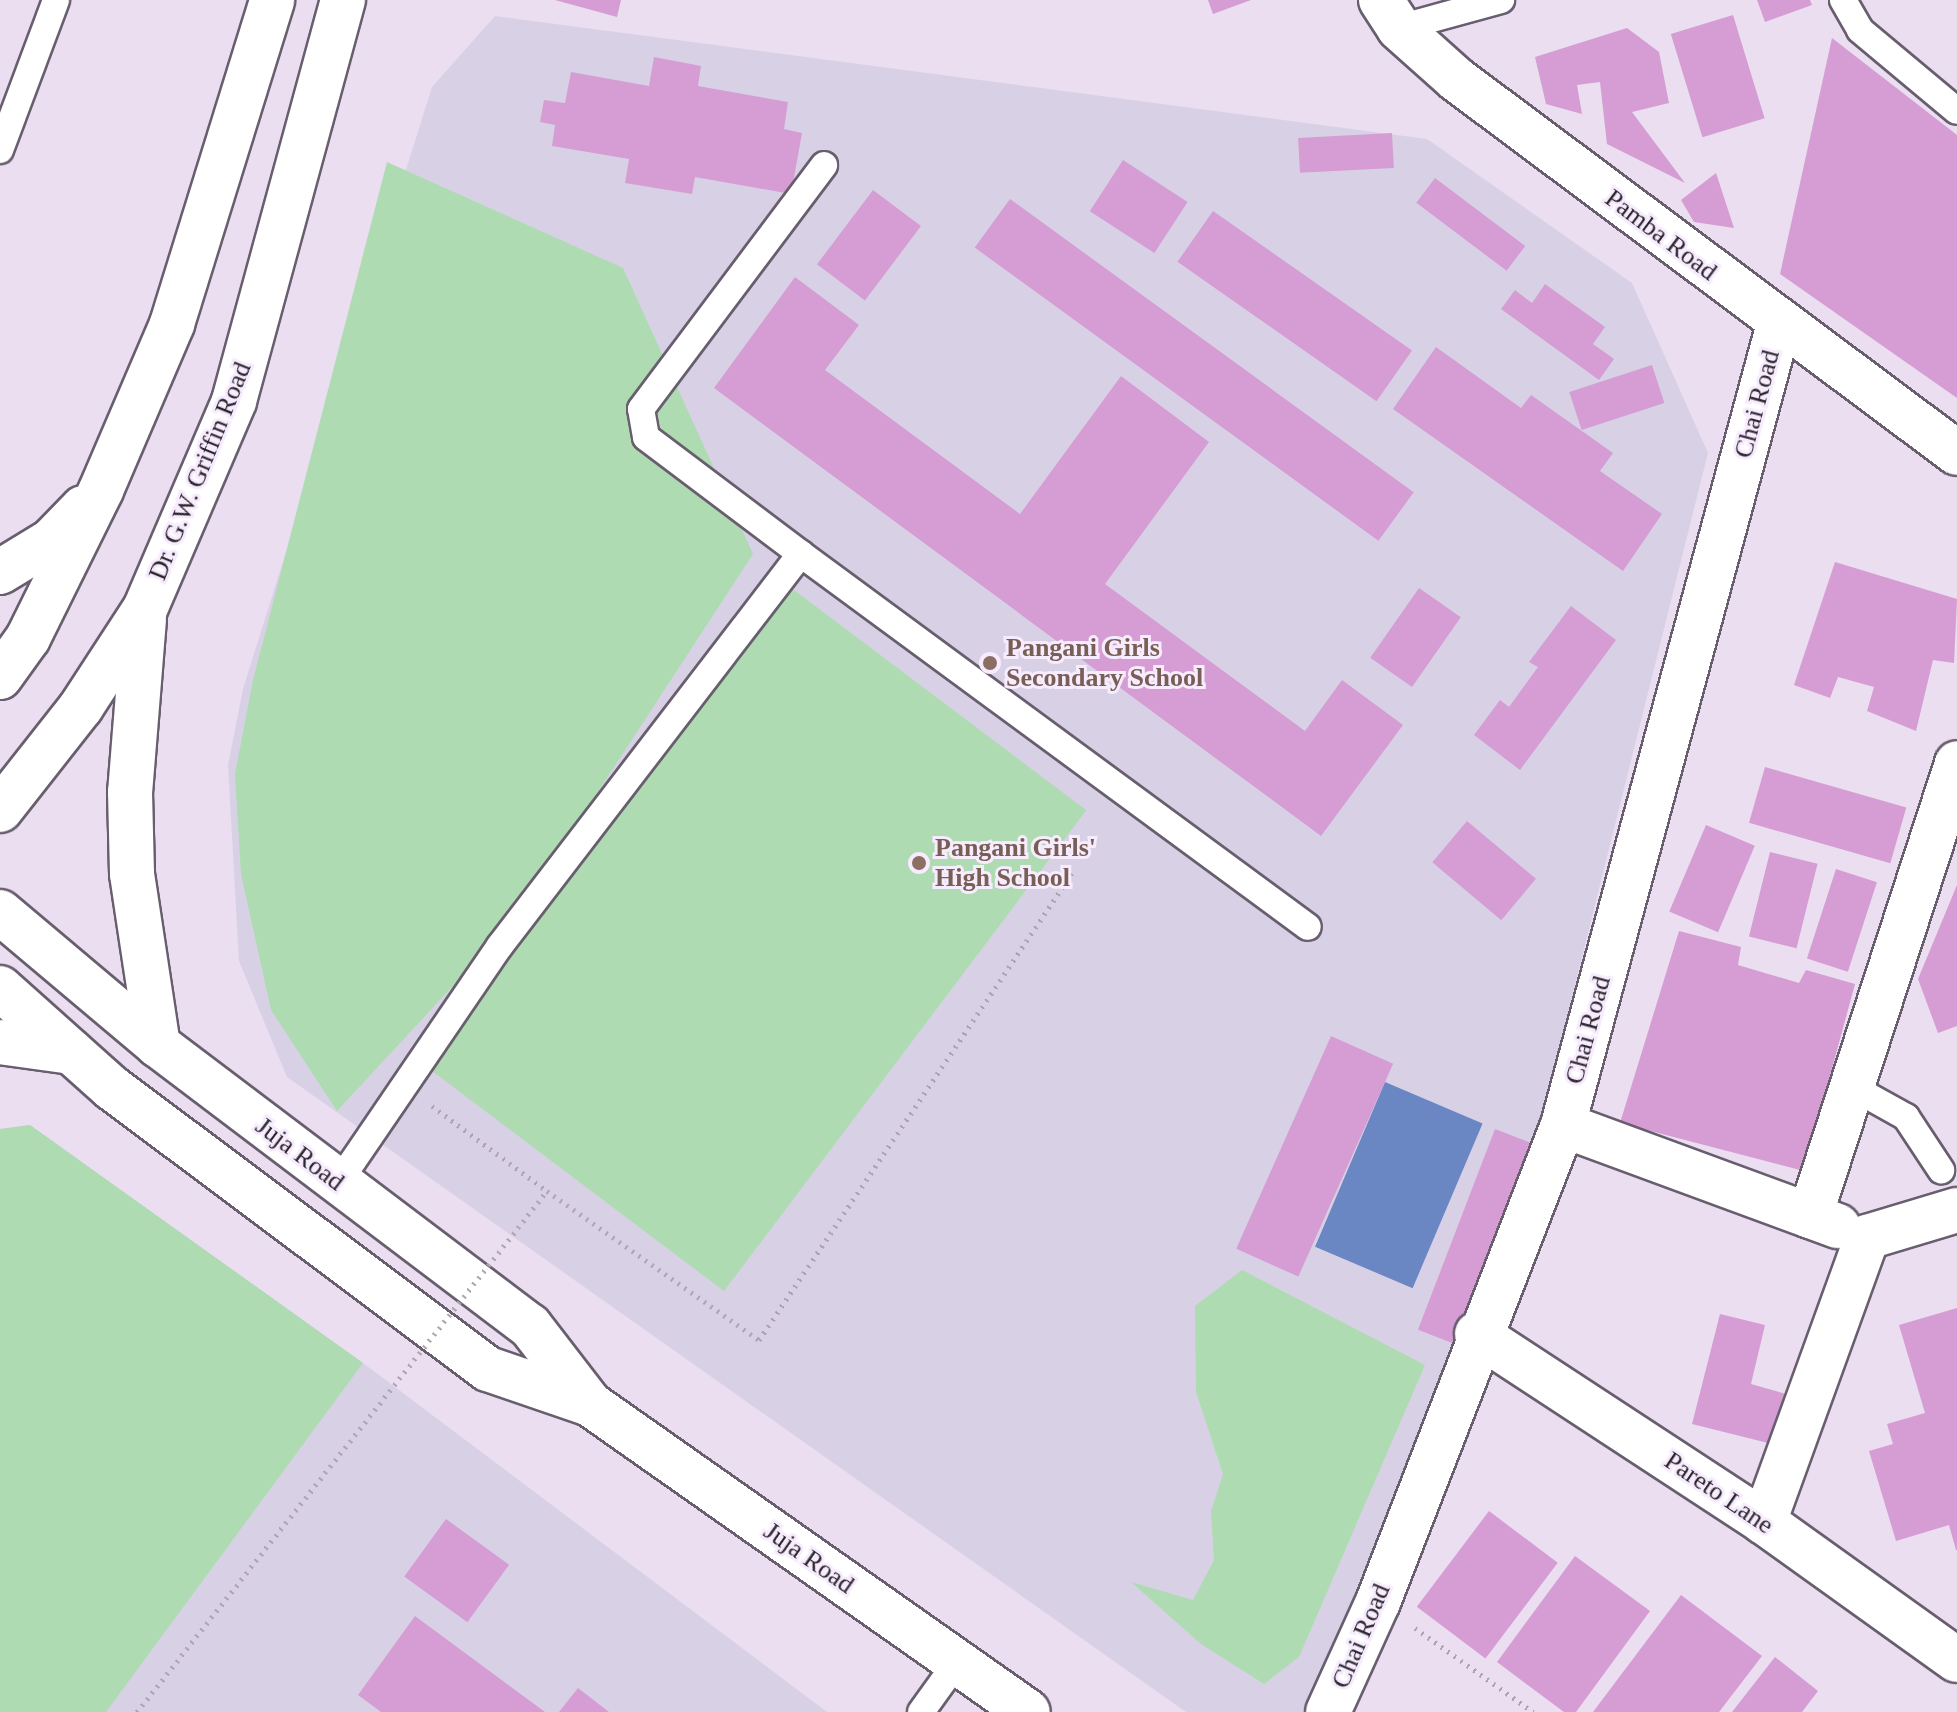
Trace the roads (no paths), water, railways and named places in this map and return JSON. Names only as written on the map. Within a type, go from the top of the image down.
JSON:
[{"type":"main road","points":[[237,103],[256,0]]},
{"type":"main road","points":[[0,677],[28,638],[101,490],[172,324],[237,103],[272,0]]},
{"type":"main road","points":[[311,126],[331,0]]},
{"type":"main road","name":"Dr. G.W. Griffin Road","points":[[0,810],[81,707],[145,609],[234,401],[343,0]]},
{"type":"main road","name":"Pamba Road","points":[[1390,14],[1456,79],[1779,324],[1957,453]]},
{"type":"main road","name":"Chai Road","points":[[1328,1712],[1378,1602],[1477,1334],[1563,1125],[1779,324]]},
{"type":"main road","points":[[0,572],[51,541],[101,490]]},
{"type":"main road","points":[[145,609],[130,779],[132,874],[158,1045]]},
{"type":"main road","points":[[1810,1216],[1852,1087],[1950,811],[1957,763]]},
{"type":"main road","name":"Juja Road","points":[[0,912],[158,1045],[530,1326],[590,1404]]},
{"type":"main road","name":"Juja Road","points":[[0,988],[71,1052],[488,1369],[590,1404],[1028,1712]]},
{"type":"main road","points":[[0,1042],[71,1052]]},
{"type":"main road","points":[[1563,1125],[1867,1237]]},
{"type":"main road","points":[[1764,1522],[1867,1237],[1949,1190]]},
{"type":"main road","name":"Pareto Lane","points":[[1477,1334],[1764,1522],[1957,1660]]},
{"type":"lane","points":[[0,150],[56,0]]},
{"type":"lane","points":[[1390,14],[1501,0]]},
{"type":"lane","points":[[1843,0],[1860,30],[1957,111]]},
{"type":"lane","points":[[824,165],[711,308],[641,409],[646,437],[1308,927]]},
{"type":"lane","points":[[338,1183],[499,947],[801,554]]},
{"type":"lane","points":[[1852,1087],[1906,1117],[1949,1190]]},
{"type":"lane","points":[[921,1712],[957,1662]]},
{"type":"water","points":[[1385,1082],[1483,1123],[1413,1288],[1315,1247]]},
{"type":"place","name":"Pangani Girls Secondary School","points":[[990,663]]},
{"type":"place","name":"Pangani Girls' High School","points":[[919,863]]}]
